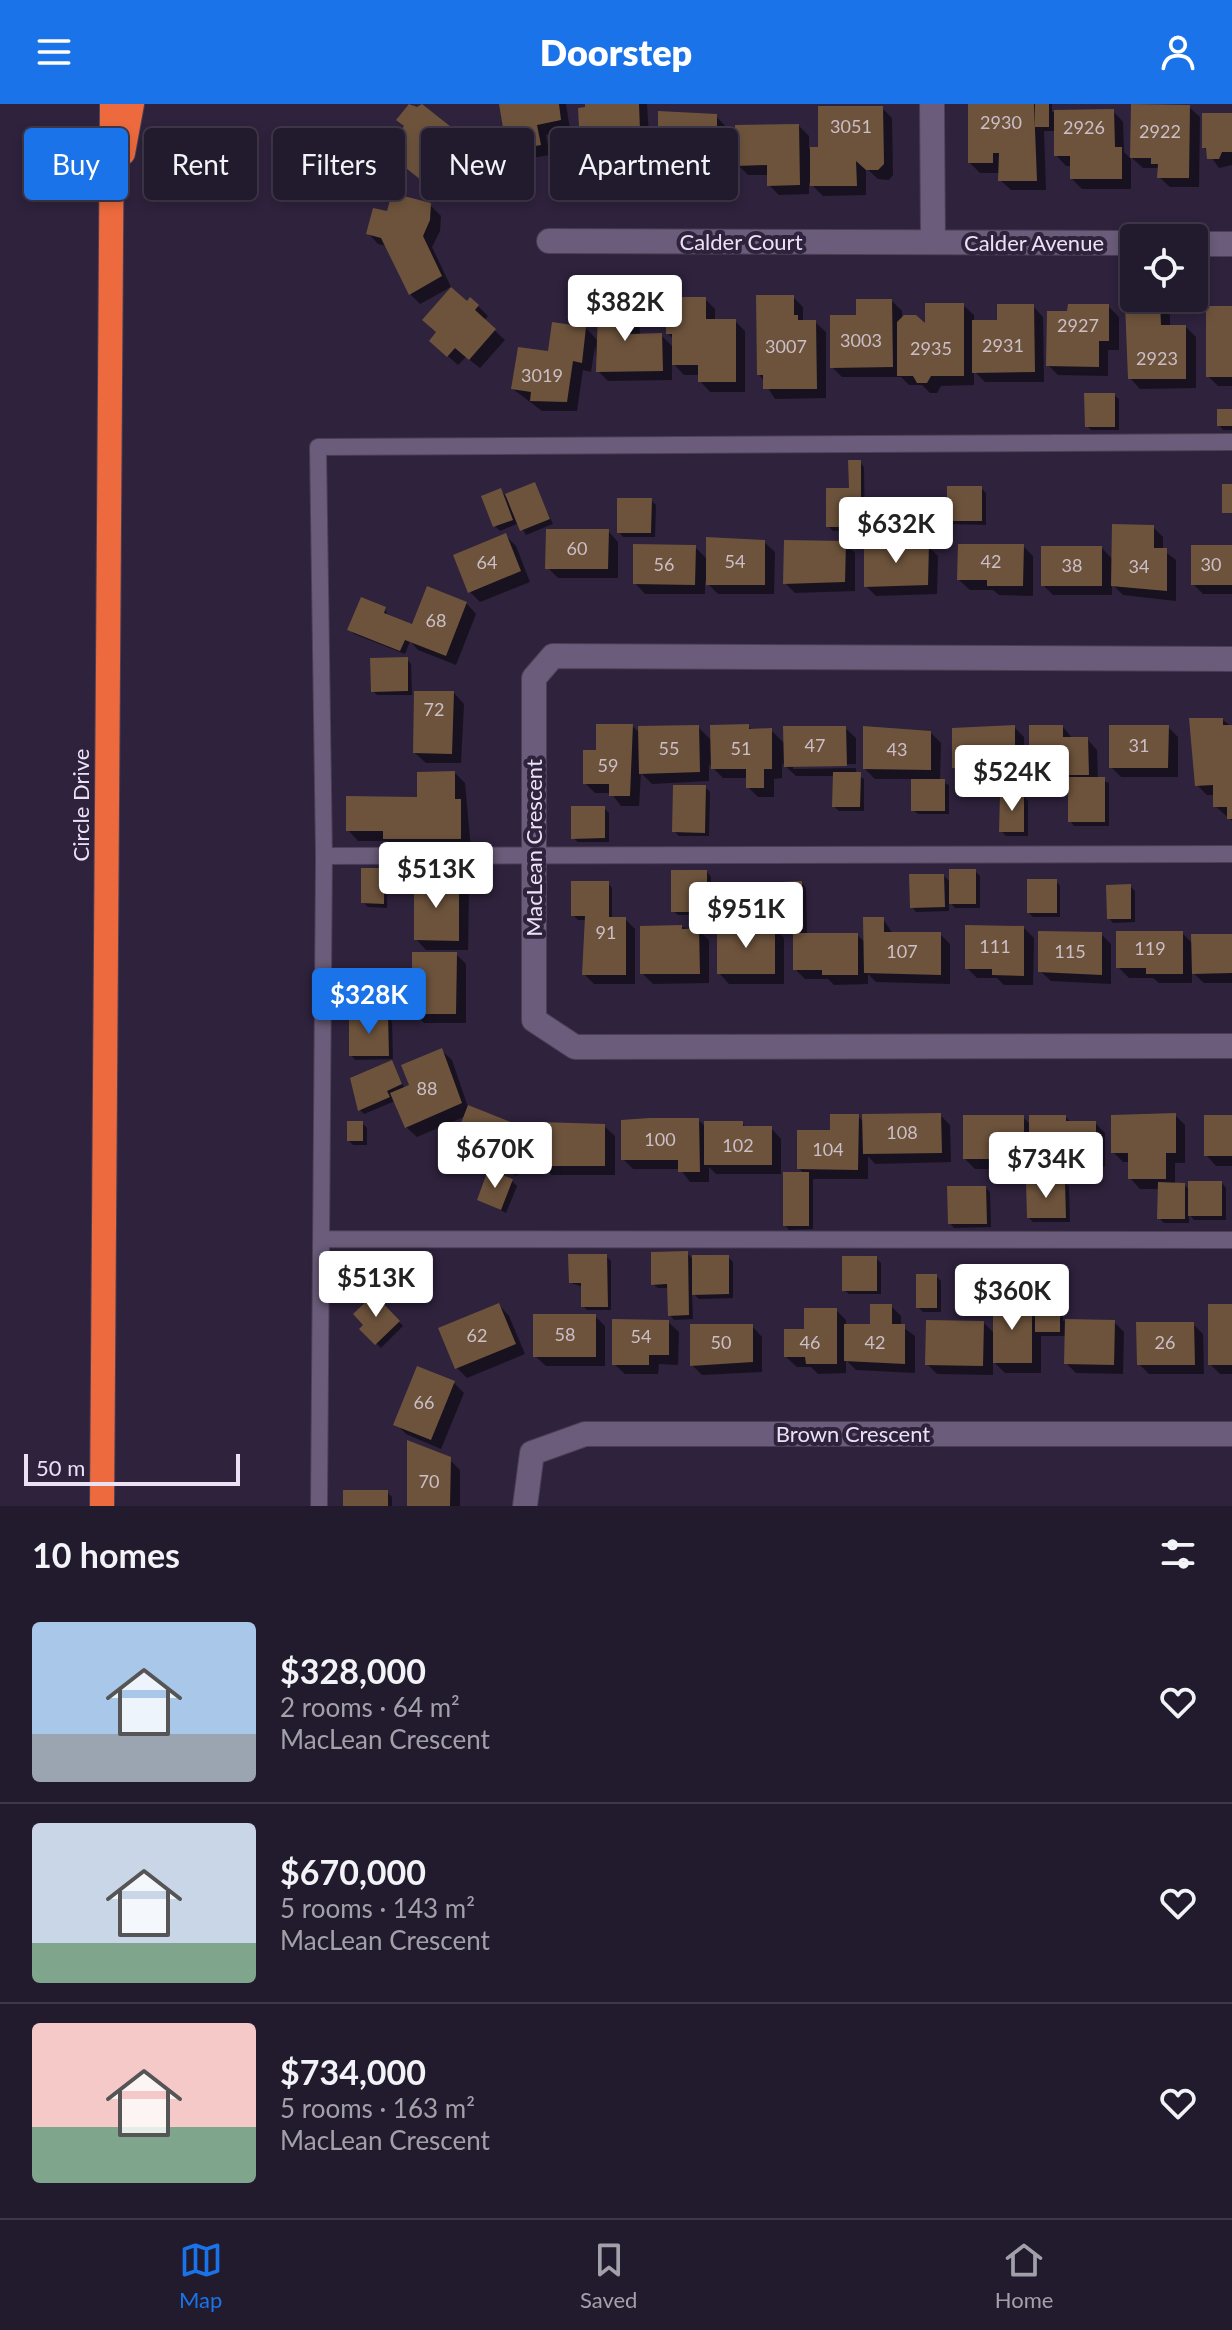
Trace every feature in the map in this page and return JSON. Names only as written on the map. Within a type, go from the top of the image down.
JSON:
[{"type":"highway","name":"Circle Drive","points":[[102,1506],[112,104]]},
{"type":"highway","points":[[111,211],[132,104]]},
{"type":"street","points":[[932,104],[933,242]]},
{"type":"street","name":"Calder Court","points":[[549,241],[933,242]]},
{"type":"street","name":"Calder Avenue","points":[[933,242],[1120,243]]},
{"type":"street","points":[[1208,244],[1232,244]]},
{"type":"street","name":"MacLean Crescent","points":[[1232,659],[553,656],[534,678],[534,1020],[575,1047],[1232,1046]]},
{"type":"street","name":"Brown Crescent","points":[[525,1506],[532,1453],[585,1434],[1232,1434]]},
{"type":"lane","points":[[319,1506],[324,856],[318,447],[1232,442]]},
{"type":"lane","points":[[324,856],[1232,854]]},
{"type":"lane","points":[[322,1239],[1232,1240]]},
{"type":"building","points":[[409,104],[417,107],[422,104],[452,128],[421,128],[421,180],[405,167],[405,128],[396,120]]},
{"type":"building","points":[[499,104],[559,104],[561,120],[537,125],[541,145],[534,146],[534,128],[503,128]]},
{"type":"building","points":[[585,104],[639,104],[640,128],[579,128],[578,108],[585,107]]},
{"type":"building","points":[[968,104],[1034,104],[1037,181],[998,181],[999,153],[993,153],[993,163],[968,163]]},
{"type":"building","points":[[1035,104],[1049,104],[1049,127],[1035,127]]},
{"type":"building","points":[[1131,104],[1190,105],[1189,178],[1157,178],[1158,164],[1151,164],[1151,158],[1130,158]]},
{"type":"building","points":[[818,106],[883,106],[884,164],[878,170],[866,170],[856,161],[857,186],[810,186],[810,147],[818,147]]},
{"type":"building","points":[[1114,109],[1115,147],[1122,147],[1122,179],[1070,179],[1070,156],[1054,156],[1054,110]]},
{"type":"building","points":[[658,111],[717,114],[717,128],[658,128]]},
{"type":"building","points":[[1202,113],[1232,113],[1232,152],[1222,152],[1219,159],[1207,159],[1206,148],[1202,148]]},
{"type":"building","points":[[799,124],[800,185],[767,186],[767,165],[738,166],[738,128],[735,125]]},
{"type":"building","points":[[405,196],[431,203],[430,220],[423,236],[442,276],[409,295],[381,238],[366,234],[373,208],[387,211],[390,200],[405,200]]},
{"type":"building","points":[[451,287],[467,301],[470,297],[479,305],[475,310],[496,329],[469,360],[455,348],[447,357],[429,341],[436,332],[422,320]]},
{"type":"building","points":[[756,295],[794,295],[794,315],[798,315],[798,320],[816,320],[817,389],[763,389],[763,375],[757,375]]},
{"type":"building","points":[[666,297],[706,297],[706,319],[736,319],[736,382],[698,382],[698,365],[672,365],[672,334],[666,334]]},
{"type":"building","points":[[856,299],[892,299],[893,367],[830,368],[830,315],[856,315]]},
{"type":"building","points":[[925,303],[964,303],[964,376],[931,376],[927,383],[917,383],[913,376],[897,376],[897,322],[904,315],[916,315],[925,323]]},
{"type":"building","points":[[630,304],[630,334],[662,333],[663,371],[596,372],[598,305]]},
{"type":"building","points":[[997,304],[1034,304],[1035,372],[972,373],[972,320],[997,320]]},
{"type":"building","points":[[1068,304],[1109,304],[1109,341],[1099,341],[1099,367],[1046,366],[1047,311],[1067,311]]},
{"type":"building","points":[[1208,306],[1232,306],[1232,377],[1206,377]]},
{"type":"building","points":[[1125,312],[1160,312],[1161,325],[1186,325],[1186,379],[1128,379]]},
{"type":"building","points":[[552,322],[586,327],[582,363],[573,361],[567,402],[530,401],[531,392],[511,389],[518,347],[548,351]]},
{"type":"building","points":[[1084,393],[1115,393],[1115,427],[1085,427]]},
{"type":"building","points":[[1217,409],[1232,409],[1232,426],[1217,426]]},
{"type":"building","points":[[848,460],[861,460],[861,527],[826,527],[826,488],[849,488]]},
{"type":"building","points":[[535,482],[550,519],[520,531],[505,494]]},
{"type":"building","points":[[1222,484],[1232,484],[1232,513],[1222,513]]},
{"type":"building","points":[[947,486],[982,486],[982,521],[946,521],[946,535],[913,535],[913,498],[947,498]]},
{"type":"building","points":[[501,488],[513,520],[493,527],[481,496]]},
{"type":"building","points":[[617,498],[652,498],[651,533],[617,533]]},
{"type":"building","points":[[1112,524],[1154,525],[1154,548],[1167,548],[1167,591],[1111,586]]},
{"type":"building","points":[[546,529],[609,529],[608,569],[545,569]]},
{"type":"building","points":[[506,533],[521,571],[468,593],[453,555]]},
{"type":"building","points":[[706,537],[765,540],[765,585],[706,585]]},
{"type":"building","points":[[784,540],[846,541],[845,582],[783,584]]},
{"type":"building","points":[[864,543],[929,544],[928,585],[864,587]]},
{"type":"building","points":[[633,544],[696,545],[695,585],[633,584]]},
{"type":"building","points":[[958,544],[1024,544],[1023,586],[987,586],[987,580],[957,580]]},
{"type":"building","points":[[1191,545],[1232,545],[1232,585],[1191,585]]},
{"type":"building","points":[[1041,546],[1102,546],[1102,586],[1041,586]]},
{"type":"building","points":[[427,586],[467,602],[446,656],[405,640],[400,651],[347,630],[361,597],[386,607],[384,613],[412,624]]},
{"type":"building","points":[[408,657],[408,691],[371,692],[370,658]]},
{"type":"building","points":[[414,691],[454,691],[452,754],[413,753]]},
{"type":"building","points":[[1189,718],[1223,718],[1223,725],[1232,725],[1232,819],[1227,819],[1227,807],[1213,807],[1213,785],[1195,786]]},
{"type":"building","points":[[596,724],[633,724],[630,796],[609,796],[609,784],[583,784],[583,750],[596,750]]},
{"type":"building","points":[[749,724],[749,729],[772,728],[772,769],[764,769],[764,788],[746,788],[746,769],[711,769],[710,725]]},
{"type":"building","points":[[699,725],[700,772],[639,774],[638,726]]},
{"type":"building","points":[[1015,725],[1015,768],[952,768],[952,728]]},
{"type":"building","points":[[1029,725],[1063,725],[1063,737],[1088,737],[1089,775],[1029,775]]},
{"type":"building","points":[[1109,725],[1169,725],[1168,768],[1109,768]]},
{"type":"building","points":[[783,726],[846,726],[847,766],[784,767]]},
{"type":"building","points":[[863,726],[931,731],[931,770],[863,769]]},
{"type":"building","points":[[455,771],[455,799],[461,799],[461,839],[383,839],[383,831],[346,831],[346,796],[417,797],[417,772]]},
{"type":"building","points":[[833,772],[861,772],[860,807],[832,807]]},
{"type":"building","points":[[1068,777],[1105,777],[1105,822],[1068,822]]},
{"type":"building","points":[[911,779],[945,779],[945,811],[911,811]]},
{"type":"building","points":[[673,785],[706,785],[705,833],[672,832]]},
{"type":"building","points":[[1000,794],[1024,794],[1024,832],[999,832]]},
{"type":"building","points":[[571,806],[605,806],[605,838],[571,839]]},
{"type":"building","points":[[361,868],[384,868],[384,904],[361,903]]},
{"type":"building","points":[[949,869],[976,869],[976,904],[949,904]]},
{"type":"building","points":[[671,870],[707,870],[707,912],[671,912]]},
{"type":"building","points":[[909,874],[944,874],[945,907],[910,908]]},
{"type":"building","points":[[414,878],[459,879],[459,941],[414,940]]},
{"type":"building","points":[[1027,879],[1057,879],[1057,913],[1027,913]]},
{"type":"building","points":[[571,881],[609,881],[609,917],[626,917],[626,975],[582,975],[585,916],[571,916]]},
{"type":"building","points":[[802,881],[803,929],[782,929],[781,882]]},
{"type":"building","points":[[1131,884],[1131,919],[1107,919],[1106,885]]},
{"type":"building","points":[[863,917],[884,917],[884,932],[941,932],[941,975],[864,973]]},
{"type":"building","points":[[682,925],[682,929],[699,928],[700,974],[640,974],[640,926]]},
{"type":"building","points":[[965,925],[1024,926],[1024,976],[992,975],[992,969],[965,969]]},
{"type":"building","points":[[775,926],[775,974],[717,974],[717,929]]},
{"type":"building","points":[[1038,931],[1102,932],[1102,975],[1038,972]]},
{"type":"building","points":[[1116,931],[1183,931],[1183,974],[1146,974],[1146,968],[1116,968]]},
{"type":"building","points":[[793,933],[858,933],[858,975],[822,975],[822,970],[793,970]]},
{"type":"building","points":[[1191,934],[1232,934],[1232,973],[1192,974]]},
{"type":"building","points":[[412,952],[457,952],[456,1014],[412,1014]]},
{"type":"building","points":[[388,1015],[389,1056],[349,1056],[349,1016]]},
{"type":"building","points":[[442,1048],[462,1103],[405,1128],[390,1093],[409,1085],[401,1065]]},
{"type":"building","points":[[392,1060],[402,1084],[387,1091],[390,1097],[358,1111],[350,1078]]},
{"type":"building","points":[[468,1105],[523,1127],[507,1167],[452,1146]]},
{"type":"building","points":[[941,1113],[942,1153],[863,1154],[862,1114]]},
{"type":"building","points":[[1176,1113],[1176,1153],[1166,1153],[1166,1179],[1128,1179],[1128,1153],[1111,1153],[1111,1115]]},
{"type":"building","points":[[830,1114],[859,1114],[858,1170],[797,1169],[797,1130],[830,1130]]},
{"type":"building","points":[[963,1115],[1024,1115],[1024,1159],[963,1159]]},
{"type":"building","points":[[1029,1115],[1066,1115],[1066,1121],[1096,1121],[1096,1158],[1029,1158]]},
{"type":"building","points":[[1204,1115],[1232,1115],[1232,1156],[1204,1156]]},
{"type":"building","points":[[699,1118],[700,1172],[678,1172],[678,1160],[621,1160],[621,1120]]},
{"type":"building","points":[[347,1121],[363,1121],[363,1141],[347,1141]]},
{"type":"building","points":[[704,1121],[743,1121],[743,1126],[772,1126],[772,1165],[704,1165]]},
{"type":"building","points":[[540,1122],[605,1124],[605,1166],[540,1166]]},
{"type":"building","points":[[488,1170],[513,1179],[501,1210],[477,1200]]},
{"type":"building","points":[[783,1172],[809,1172],[809,1226],[783,1226]]},
{"type":"building","points":[[1026,1181],[1065,1181],[1066,1218],[1027,1218]]},
{"type":"building","points":[[1188,1181],[1222,1181],[1222,1216],[1188,1216]]},
{"type":"building","points":[[1158,1182],[1185,1183],[1185,1219],[1157,1219]]},
{"type":"building","points":[[947,1186],[986,1186],[987,1224],[948,1224]]},
{"type":"building","points":[[688,1251],[689,1315],[668,1316],[667,1284],[651,1285],[651,1252]]},
{"type":"building","points":[[568,1254],[607,1254],[608,1307],[581,1307],[581,1283],[569,1283]]},
{"type":"building","points":[[692,1255],[729,1255],[729,1294],[692,1295]]},
{"type":"building","points":[[842,1256],[877,1256],[877,1291],[842,1291]]},
{"type":"building","points":[[916,1274],[937,1274],[937,1308],[916,1308]]},
{"type":"building","points":[[374,1294],[400,1321],[375,1345],[359,1329],[363,1325],[353,1314]]},
{"type":"building","points":[[993,1302],[1032,1302],[1032,1363],[993,1363]]},
{"type":"building","points":[[1035,1302],[1060,1302],[1060,1332],[1035,1332]]},
{"type":"building","points":[[499,1303],[516,1344],[455,1369],[438,1328]]},
{"type":"building","points":[[870,1304],[892,1304],[892,1324],[905,1324],[905,1364],[844,1361],[844,1324],[870,1324]]},
{"type":"building","points":[[1208,1304],[1232,1304],[1232,1365],[1208,1365]]},
{"type":"building","points":[[804,1308],[837,1308],[837,1364],[806,1364],[805,1357],[784,1357],[784,1329],[804,1329]]},
{"type":"building","points":[[533,1314],[596,1314],[596,1357],[533,1357]]},
{"type":"building","points":[[612,1319],[669,1320],[669,1355],[649,1355],[649,1365],[612,1365]]},
{"type":"building","points":[[1065,1319],[1115,1320],[1114,1365],[1064,1364]]},
{"type":"building","points":[[926,1320],[984,1321],[983,1366],[925,1365]]},
{"type":"building","points":[[1136,1322],[1194,1322],[1195,1365],[1137,1365]]},
{"type":"building","points":[[690,1324],[753,1324],[753,1362],[690,1366]]},
{"type":"building","points":[[417,1366],[455,1381],[431,1440],[393,1425]]},
{"type":"building","points":[[407,1440],[451,1457],[450,1506],[407,1506]]},
{"type":"building","points":[[343,1490],[388,1490],[388,1506],[343,1506]]}]
